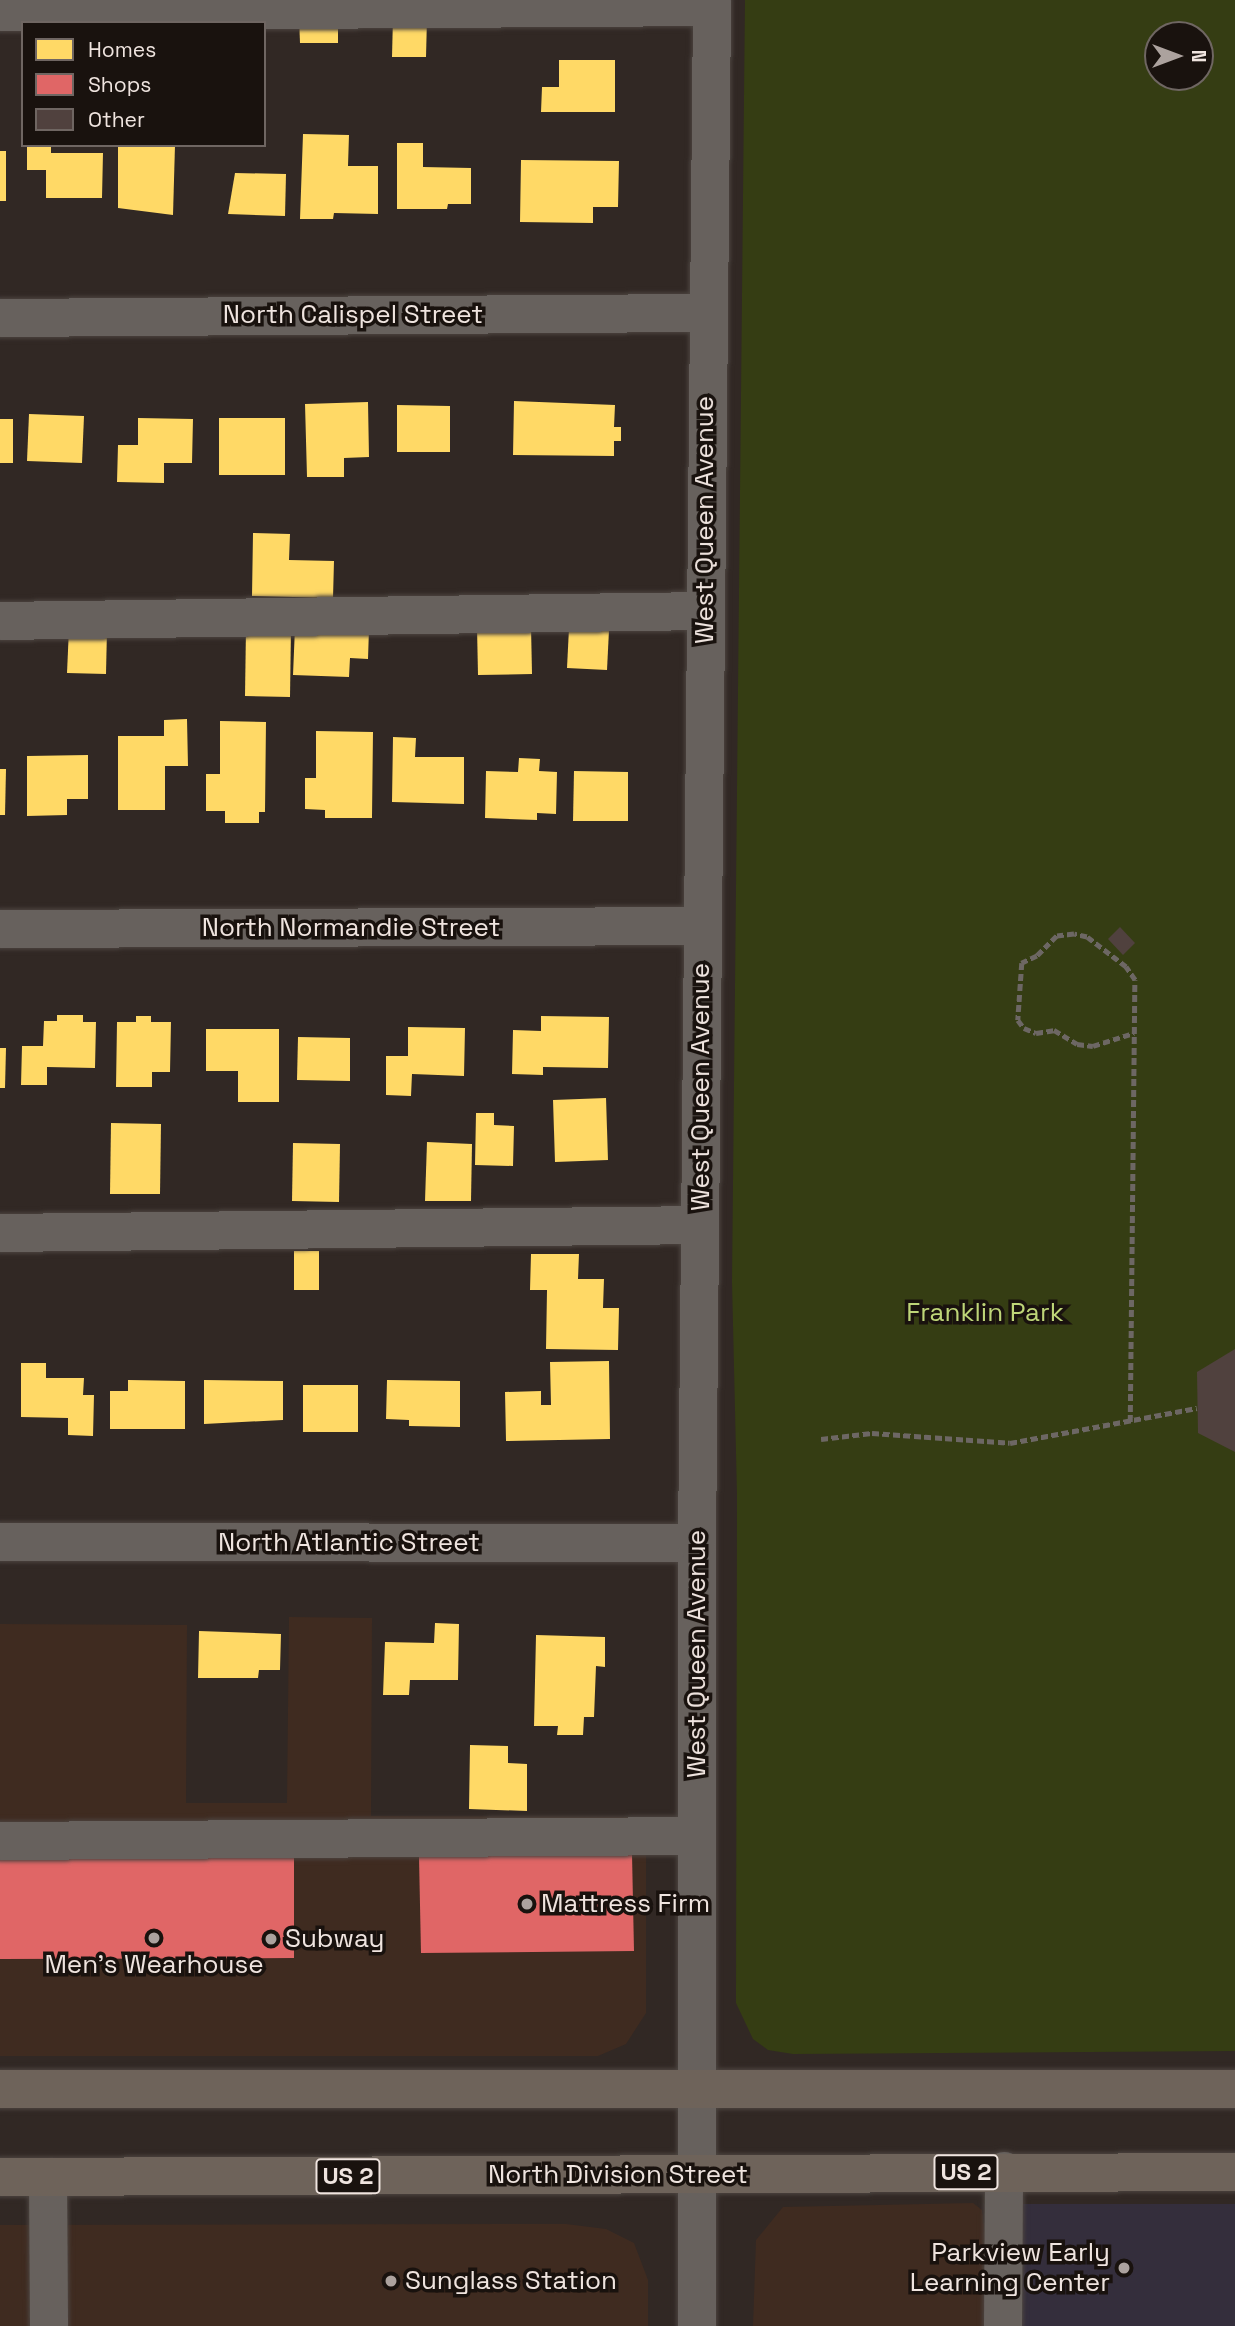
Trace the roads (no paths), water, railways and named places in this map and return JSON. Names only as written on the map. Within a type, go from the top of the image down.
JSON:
[{"type":"main road","points":[[0,2089],[1235,2089]]},
{"type":"main road","name":"North Division Street","points":[[0,2177],[1235,2172]]},
{"type":"street","points":[[0,12],[712,3]]},
{"type":"street","name":"West Queen Avenue","points":[[697,2326],[697,1543],[706,313],[712,3]]},
{"type":"street","name":"North Calispel Street","points":[[0,318],[706,313]]},
{"type":"street","points":[[0,621],[704,611]]},
{"type":"street","name":"North Normandie Street","points":[[0,929],[702,926]]},
{"type":"street","points":[[0,1233],[700,1225]]},
{"type":"street","name":"North Atlantic Street","points":[[0,1542],[697,1543]]},
{"type":"street","points":[[0,1842],[697,1836]]},
{"type":"street","points":[[1003,2326],[1004,2171]]},
{"type":"street","points":[[48,2177],[49,2326]]},
{"type":"place","name":"Mattress Firm","points":[[527,1904]]},
{"type":"place","name":"Men's Wearhouse","points":[[154,1938]]},
{"type":"place","name":"Subway","points":[[271,1939]]},
{"type":"place","name":"Parkview Early Learning Center","points":[[1124,2268]]},
{"type":"place","name":"Sunglass Station","points":[[391,2281]]},
{"type":"park label","name":"Franklin Park","points":[[985,1313]]}]
